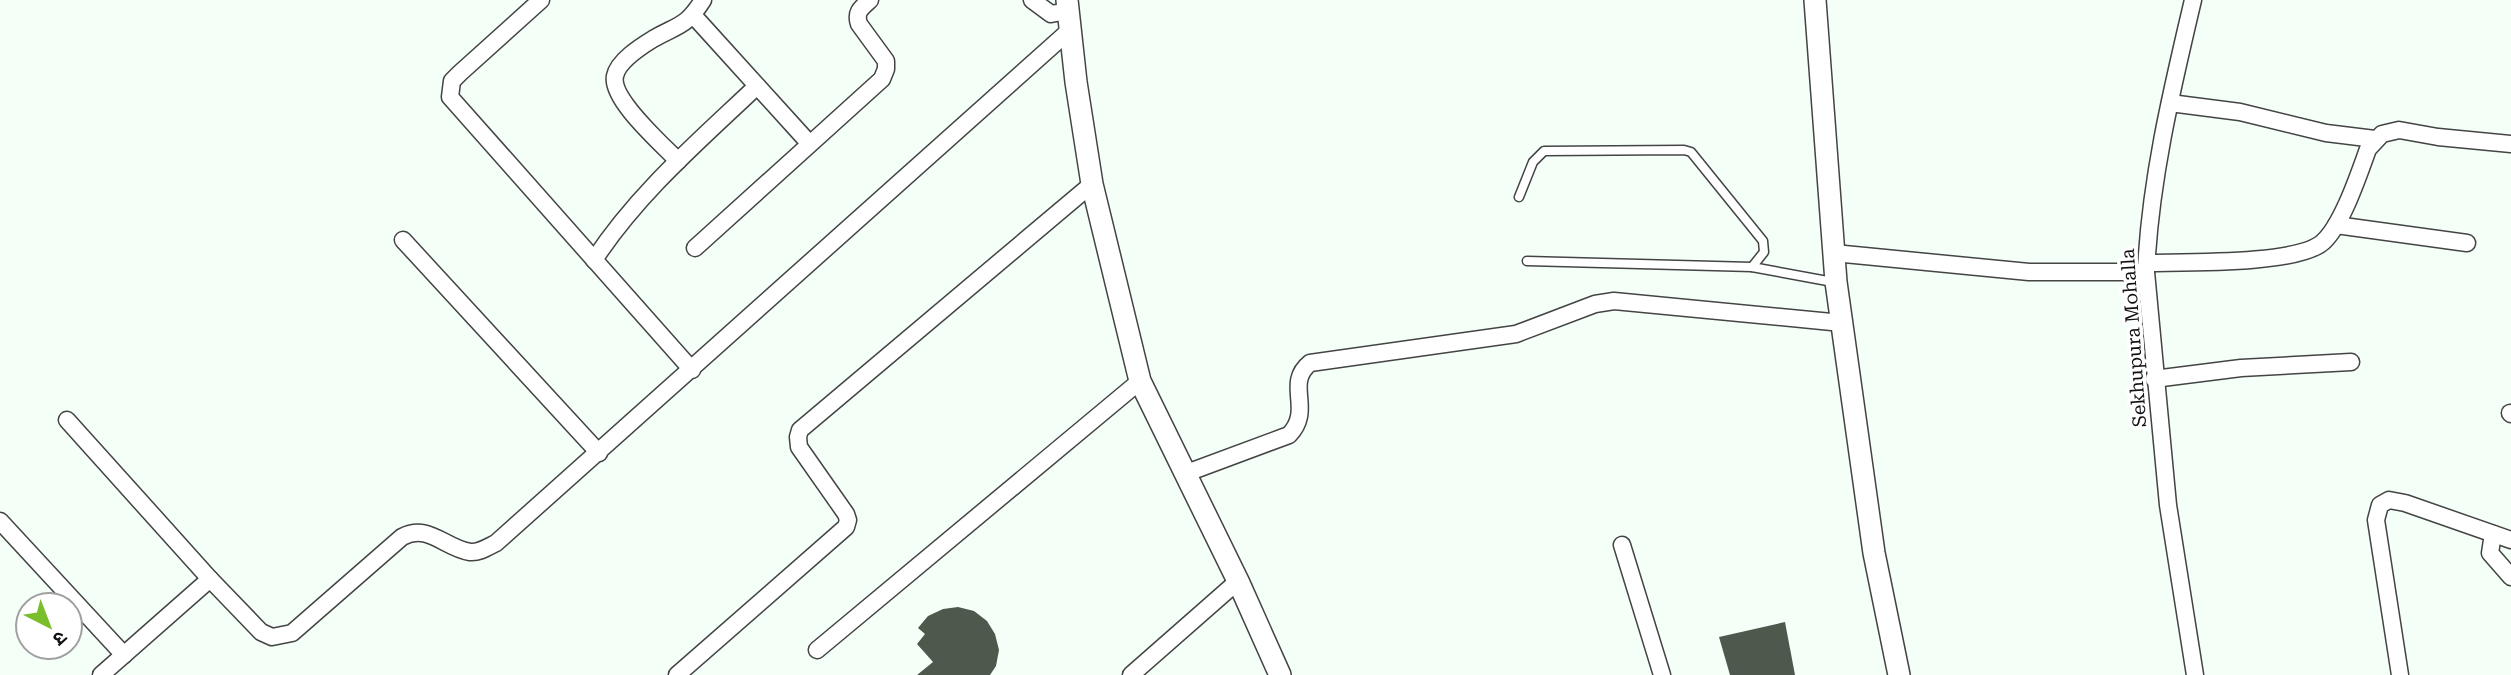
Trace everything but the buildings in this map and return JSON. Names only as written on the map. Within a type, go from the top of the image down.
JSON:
[{"type":"street","points":[[541,0],[452,81],[450,97],[692,370]]},
{"type":"street","points":[[678,161],[621,100],[615,88],[615,77],[618,68],[640,49],[655,38],[683,25],[703,0]]},
{"type":"street","points":[[695,248],[882,79],[886,61],[859,24],[857,17],[858,11],[870,0]]},
{"type":"street","points":[[1032,0],[1051,14],[1068,14]]},
{"type":"street","points":[[1815,0],[1836,282],[1874,553],[1899,675]]},
{"type":"street","name":"Sekhupura Mohalla","points":[[2193,0],[2170,103],[2148,237],[2147,267],[2154,379],[2168,505],[2195,675]]},
{"type":"street","points":[[1068,14],[1092,184],[1140,381],[1238,581],[1280,675]]},
{"type":"street","points":[[67,421],[261,632],[272,637],[292,633],[402,537],[412,532],[429,535],[470,552],[484,550],[496,543],[692,370],[1068,14]]},
{"type":"street","points":[[693,15],[809,143]]},
{"type":"street","points":[[594,260],[626,214],[758,86]]},
{"type":"street","points":[[2170,103],[2240,112],[2326,133],[2375,139]]},
{"type":"street","points":[[1834,253],[2029,272],[2251,260],[2306,251],[2318,247],[2326,240],[2336,225],[2368,149],[2375,139],[2388,131],[2399,130],[2438,137],[2511,144]]},
{"type":"street","points":[[677,675],[846,527],[846,514],[799,447],[797,438],[800,430],[1092,184]]},
{"type":"street","points":[[2336,225],[2467,243]]},
{"type":"street","points":[[403,240],[599,453]]},
{"type":"street","points":[[1184,474],[1289,435],[1298,426],[1301,418],[1298,379],[1301,370],[1310,363],[1516,334],[1595,304],[1614,302],[1842,323]]},
{"type":"street","points":[[2154,379],[2241,368],[2351,362]]},
{"type":"street","points":[[817,650],[1140,381]]},
{"type":"street","points":[[2400,675],[2376,520],[2380,505],[2389,500],[2405,503],[2511,540]]},
{"type":"street","points":[[0,521],[124,655]]},
{"type":"street","points":[[2493,534],[2490,553],[2511,578]]},
{"type":"street","points":[[1622,545],[1662,675]]},
{"type":"street","points":[[108,673],[124,655],[210,579]]},
{"type":"street","points":[[1131,675],[1238,581]]},
{"type":"lane","points":[[1519,197],[1533,162],[1544,151],[1691,152],[1763,241],[1764,252],[1752,267]]},
{"type":"lane","points":[[1527,261],[1752,267],[1836,282]]}]
